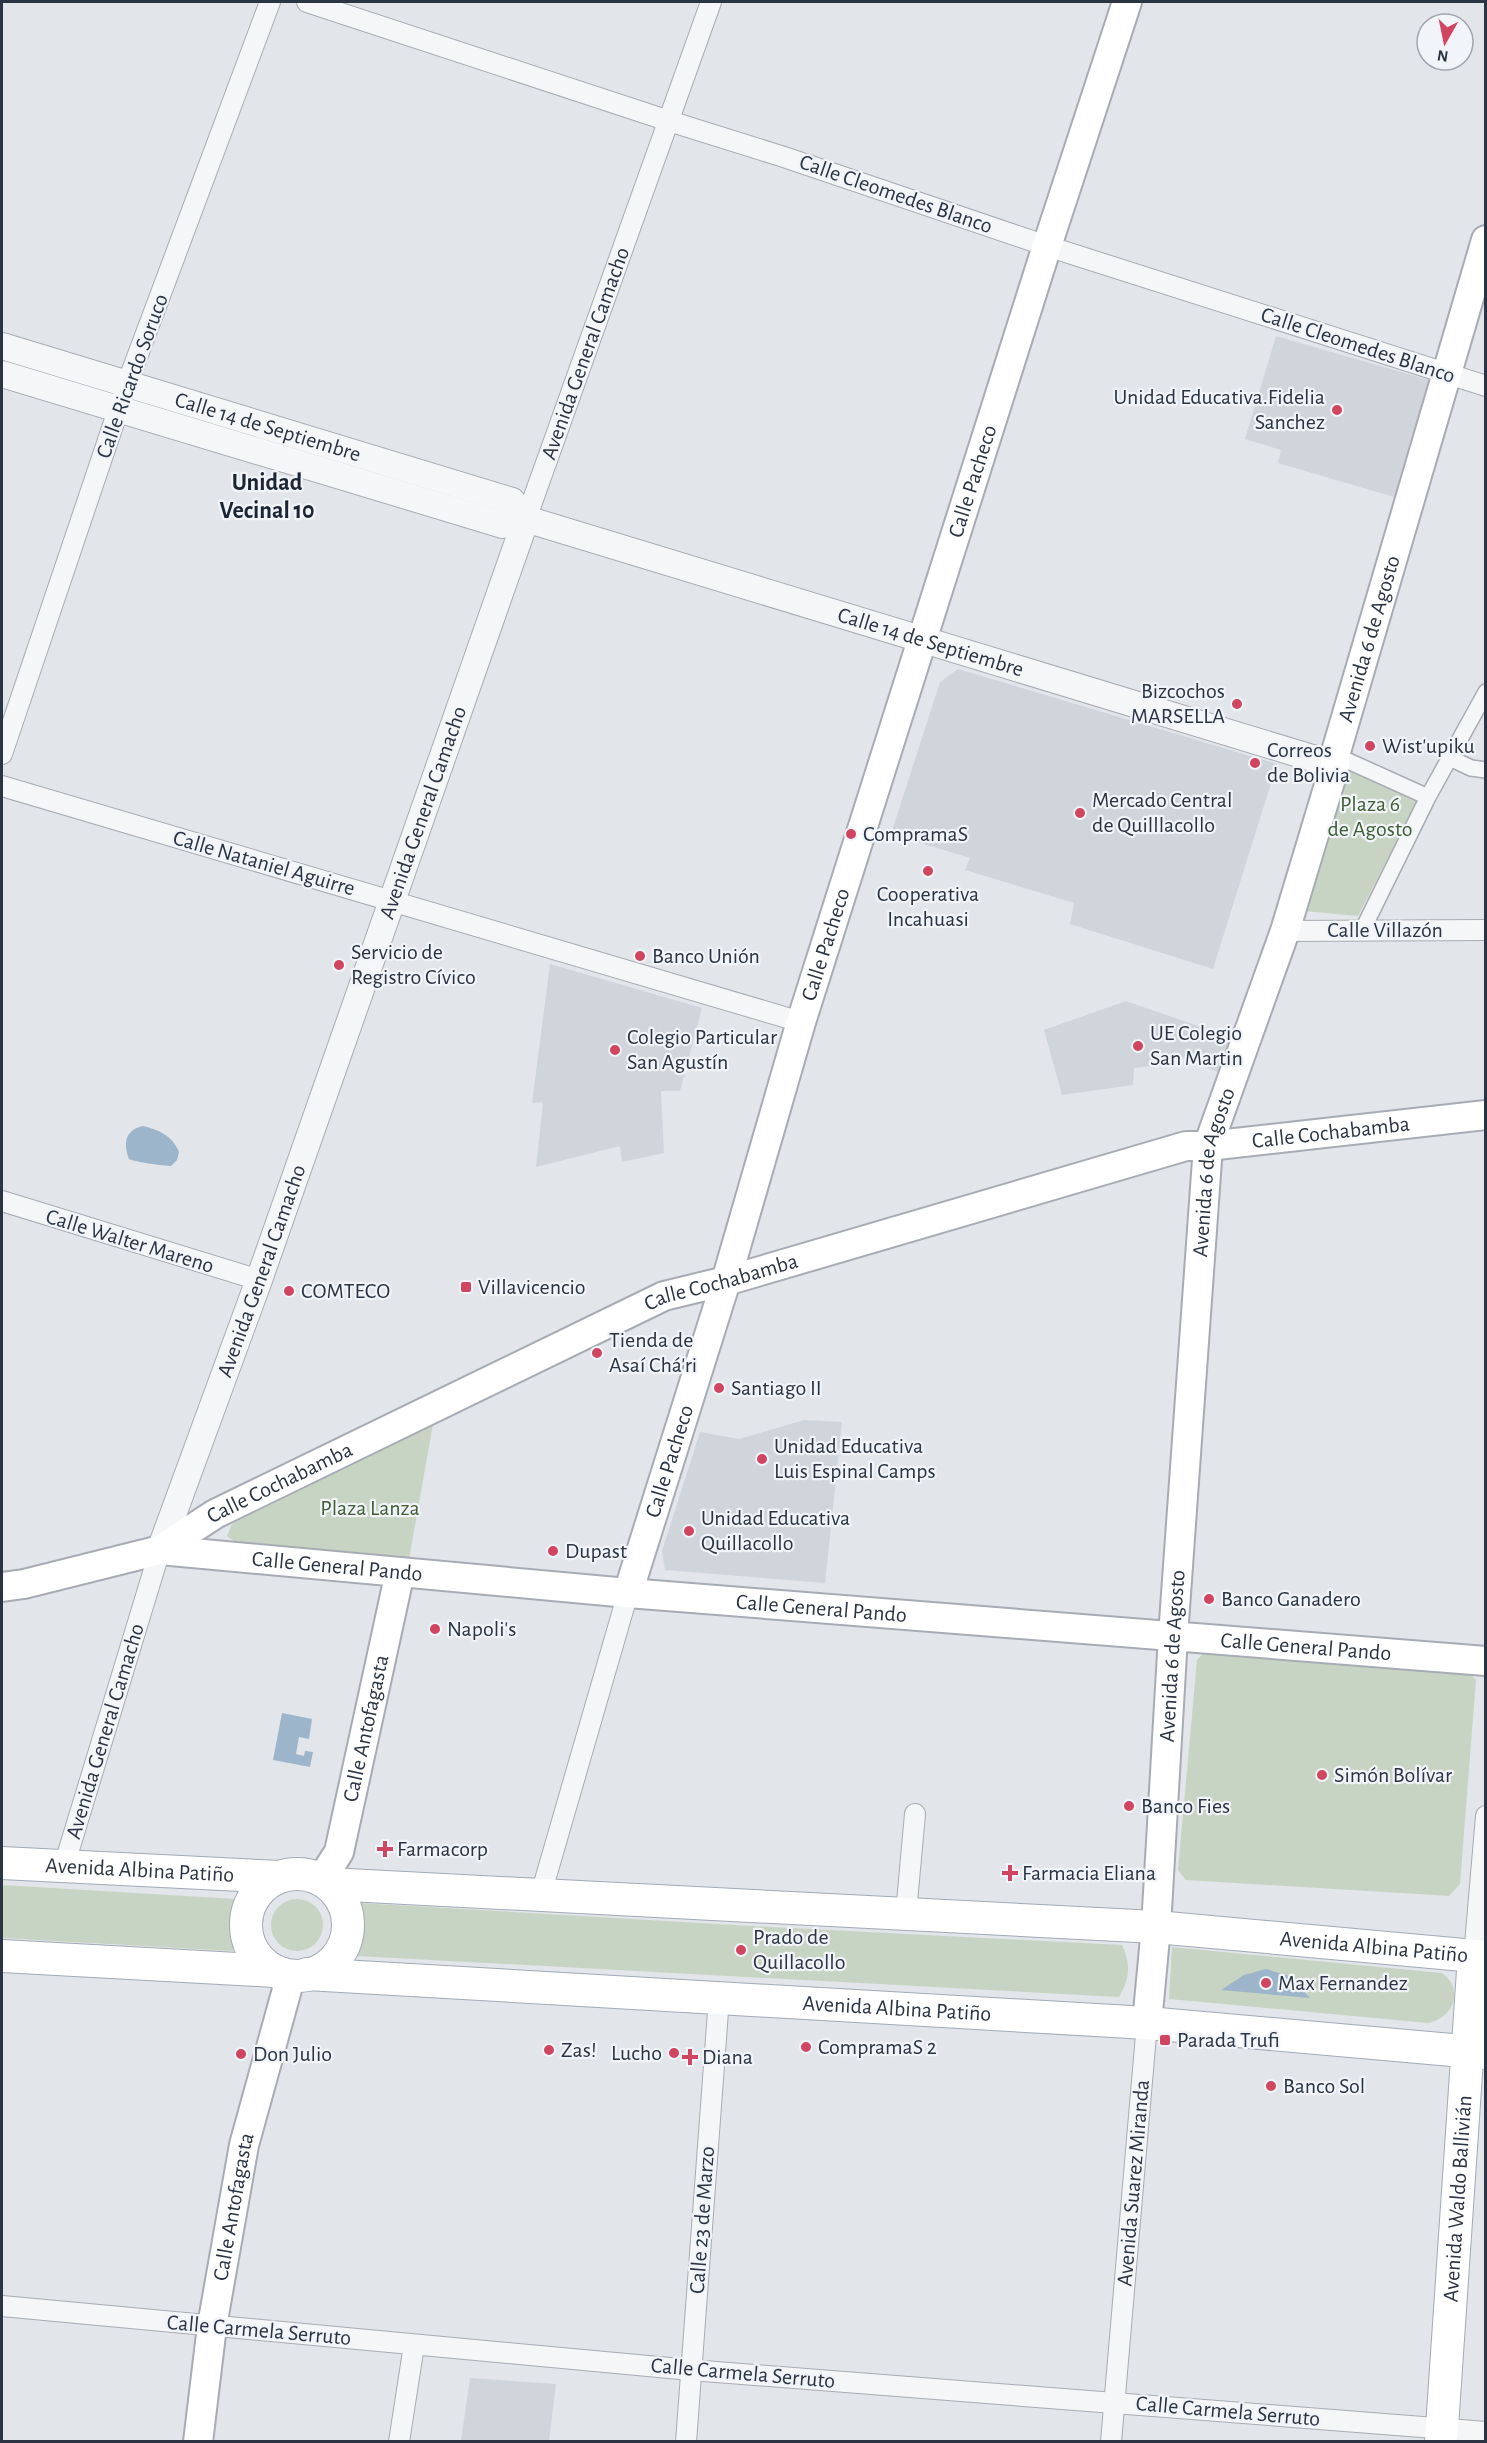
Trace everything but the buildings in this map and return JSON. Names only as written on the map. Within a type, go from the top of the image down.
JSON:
[{"type":"main road","name":"Calle Pacheco","points":[[628,1593],[726,1281],[801,1022],[1047,246],[1127,2]]},
{"type":"main road","name":"Avenida 6 de Agosto","points":[[1156,1926],[1173,1636],[1208,1146],[1285,931],[1485,240]]},
{"type":"main road","name":"Calle Cochabamba","points":[[2,1587],[24,1584],[160,1550],[215,1514],[664,1296],[726,1281],[1186,1146],[1208,1146],[1485,1114]]},
{"type":"main road","name":"Calle General Pando","points":[[160,1550],[628,1593],[1485,1661]]},
{"type":"main road","name":"Calle Antofagasta","points":[[325,1882],[339,1852],[400,1572]]},
{"type":"main road","name":"Avenida Albina Patiño","points":[[2,1863],[279,1878]]},
{"type":"main road","points":[[296,1875],[325,1882],[339,1896],[346,1911],[348,1928],[344,1944],[336,1958],[323,1969],[291,1973],[258,1959],[250,1948],[246,1931],[247,1914],[253,1899],[264,1886],[279,1878],[296,1875]]},
{"type":"main road","name":"Avenida Albina Patiño","points":[[325,1882],[1156,1926],[1480,1956]]},
{"type":"main road","name":"Avenida Suarez Miranda","points":[[1147,2023],[1156,1926]]},
{"type":"main road","name":"Avenida Albina Patiño","points":[[2,1956],[1147,2023],[1477,2053]]},
{"type":"main road","name":"Avenida Waldo Ballivián","points":[[1441,2435],[1477,2053],[1480,1956]]},
{"type":"main road","name":"Calle Antofagasta","points":[[198,2442],[212,2325],[244,2145],[291,1973]]},
{"type":"street","name":"Calle Ricardo Soruco","points":[[2,754],[127,384],[270,2]]},
{"type":"street","name":"Calle Cleomedes Blanco","points":[[307,2],[784,157],[1047,246],[1485,386]]},
{"type":"street","name":"Avenida General Camacho","points":[[64,1866],[160,1550],[259,1280],[526,519],[711,2]]},
{"type":"street","name":"Calle 14 de Septiembre","points":[[2,346],[513,501],[526,519]]},
{"type":"street","name":"Calle 14 de Septiembre","points":[[2,374],[503,525],[526,519],[1335,760]]},
{"type":"street","points":[[1363,929],[1428,797],[1485,692]]},
{"type":"street","points":[[1450,758],[1471,768],[1485,770]]},
{"type":"street","points":[[1335,760],[1428,797]]},
{"type":"street","name":"Calle Nataniel Aguirre","points":[[2,786],[801,1022]]},
{"type":"street","name":"Calle Villazón","points":[[1285,931],[1485,930]]},
{"type":"street","name":"Calle Walter Mareno","points":[[2,1201],[259,1280]]},
{"type":"street","name":"Calle Pacheco","points":[[541,1894],[628,1593]]},
{"type":"street","points":[[906,1913],[915,1814]]},
{"type":"street","points":[[1480,1956],[1485,1816]]},
{"type":"street","name":"Calle 23 de Marzo","points":[[686,2442],[719,1998]]},
{"type":"street","name":"Avenida Suarez Miranda","points":[[1111,2442],[1147,2023]]},
{"type":"street","name":"Calle Carmela Serruto","points":[[2,2306],[691,2370],[1114,2402],[1441,2435],[1485,2432]]},
{"type":"street","points":[[399,2442],[414,2345]]},
{"type":"shaded area","name":"Unidad Educativa.Fidelia Sanchez","points":[[1276,336],[1429,380],[1394,497],[1278,463],[1281,450],[1245,439]]},
{"type":"shaded area","name":"Mercado Central de Quilllacollo","points":[[958,669],[1277,764],[1213,969],[1070,924],[1074,903],[965,870],[970,858],[891,834],[940,682]]},
{"type":"shaded area","name":"Colegio Particular San Agustín","points":[[550,964],[702,1008],[680,1091],[661,1091],[664,1153],[622,1162],[620,1146],[536,1167],[543,1102],[532,1103]]},
{"type":"shaded area","name":"UE Colegio San Martin","points":[[1126,1001],[1230,1037],[1220,1073],[1179,1056],[1166,1055],[1159,1065],[1134,1068],[1133,1085],[1062,1095],[1044,1030]]},
{"type":"shaded area","points":[[804,1420],[842,1422],[825,1583],[665,1570],[662,1551],[700,1432],[739,1439]]},
{"type":"shaded area","points":[[470,2378],[556,2384],[549,2441],[461,2441]]},
{"type":"green space","name":"Plaza 6 de Agosto","points":[[1348,765],[1420,797],[1358,916],[1304,911]]},
{"type":"green space","name":"Plaza Lanza","points":[[433,1424],[409,1559],[238,1544],[227,1536],[232,1524]]},
{"type":"green space","points":[[1207,1649],[1466,1670],[1476,1680],[1460,1884],[1449,1896],[1186,1880],[1178,1870],[1197,1660]]},
{"type":"green space","points":[[2,1885],[236,1899],[233,1951],[2,1938]]},
{"type":"green space","points":[[297,1899],[307,1901],[315,1907],[321,1915],[323,1925],[321,1935],[315,1943],[307,1949],[297,1951],[287,1949],[279,1943],[273,1935],[271,1925],[273,1915],[279,1907],[287,1901]]},
{"type":"green space","name":"Prado de Quillacollo","points":[[360,1903],[1122,1945],[1128,1971],[1119,1997],[357,1956]]},
{"type":"green space","points":[[1172,1947],[1442,1973],[1453,1987],[1453,2002],[1445,2015],[1428,2023],[1169,1999]]},
{"type":"water","points":[[142,1126],[159,1131],[176,1146],[179,1152],[177,1160],[171,1166],[129,1159],[126,1148],[127,1138],[132,1131]]},
{"type":"water","points":[[282,1713],[312,1719],[309,1739],[299,1737],[296,1754],[304,1756],[305,1751],[313,1752],[310,1767],[273,1760]]},
{"type":"water","points":[[1266,1969],[1289,1976],[1310,1998],[1221,1990],[1244,1975]]},
{"type":"place","name":"Unidad Educativa.Fidelia Sanchez","points":[[1337,410]]},
{"type":"place","name":"Bizcochos MARSELLA","points":[[1237,704]]},
{"type":"place","name":"Wist'upiku","points":[[1370,746]]},
{"type":"place","name":"Correos de Bolivia","points":[[1255,763]]},
{"type":"place","name":"Mercado Central de Quilllacollo","points":[[1080,813]]},
{"type":"place","name":"CompramaS","points":[[851,834]]},
{"type":"place","name":"Cooperativa Incahuasi","points":[[928,871]]},
{"type":"place","name":"Banco Unión","points":[[640,956]]},
{"type":"place","name":"Servicio de Registro Cívico","points":[[339,965]]},
{"type":"place","name":"UE Colegio San Martin","points":[[1138,1046]]},
{"type":"place","name":"Colegio Particular San Agustín","points":[[615,1050]]},
{"type":"place","name":"Villavicencio","points":[[466,1287]]},
{"type":"place","name":"COMTECO","points":[[289,1291]]},
{"type":"place","name":"Tienda de Asaí Chá'ri","points":[[597,1353]]},
{"type":"place","name":"Santiago II","points":[[719,1388]]},
{"type":"place","name":"Unidad Educativa Luis Espinal Camps","points":[[762,1459]]},
{"type":"place","name":"Unidad Educativa Quillacollo","points":[[689,1531]]},
{"type":"place","name":"Dupast","points":[[553,1551]]},
{"type":"place","name":"Banco Ganadero","points":[[1209,1599]]},
{"type":"place","name":"Napoli's","points":[[435,1629]]},
{"type":"place","name":"Simón Bolívar","points":[[1322,1775]]},
{"type":"place","name":"Banco Fies","points":[[1129,1806]]},
{"type":"place","name":"Farmacorp","points":[[385,1849]]},
{"type":"place","name":"Farmacia Eliana","points":[[1010,1873]]},
{"type":"place","name":"Prado de Quillacollo","points":[[741,1950]]},
{"type":"place","name":"Max Fernandez","points":[[1266,1983]]},
{"type":"place","name":"Parada Trufi","points":[[1165,2040]]},
{"type":"place","name":"CompramaS 2","points":[[806,2047]]},
{"type":"place","name":"Zas!","points":[[549,2050]]},
{"type":"place","name":"Lucho","points":[[674,2053]]},
{"type":"place","name":"Don Julio","points":[[241,2054]]},
{"type":"place","name":"Diana","points":[[690,2057]]},
{"type":"place","name":"Banco Sol","points":[[1271,2086]]},
{"type":"district","name":"Unidad Vecinal 10","points":[[267,497]]}]
